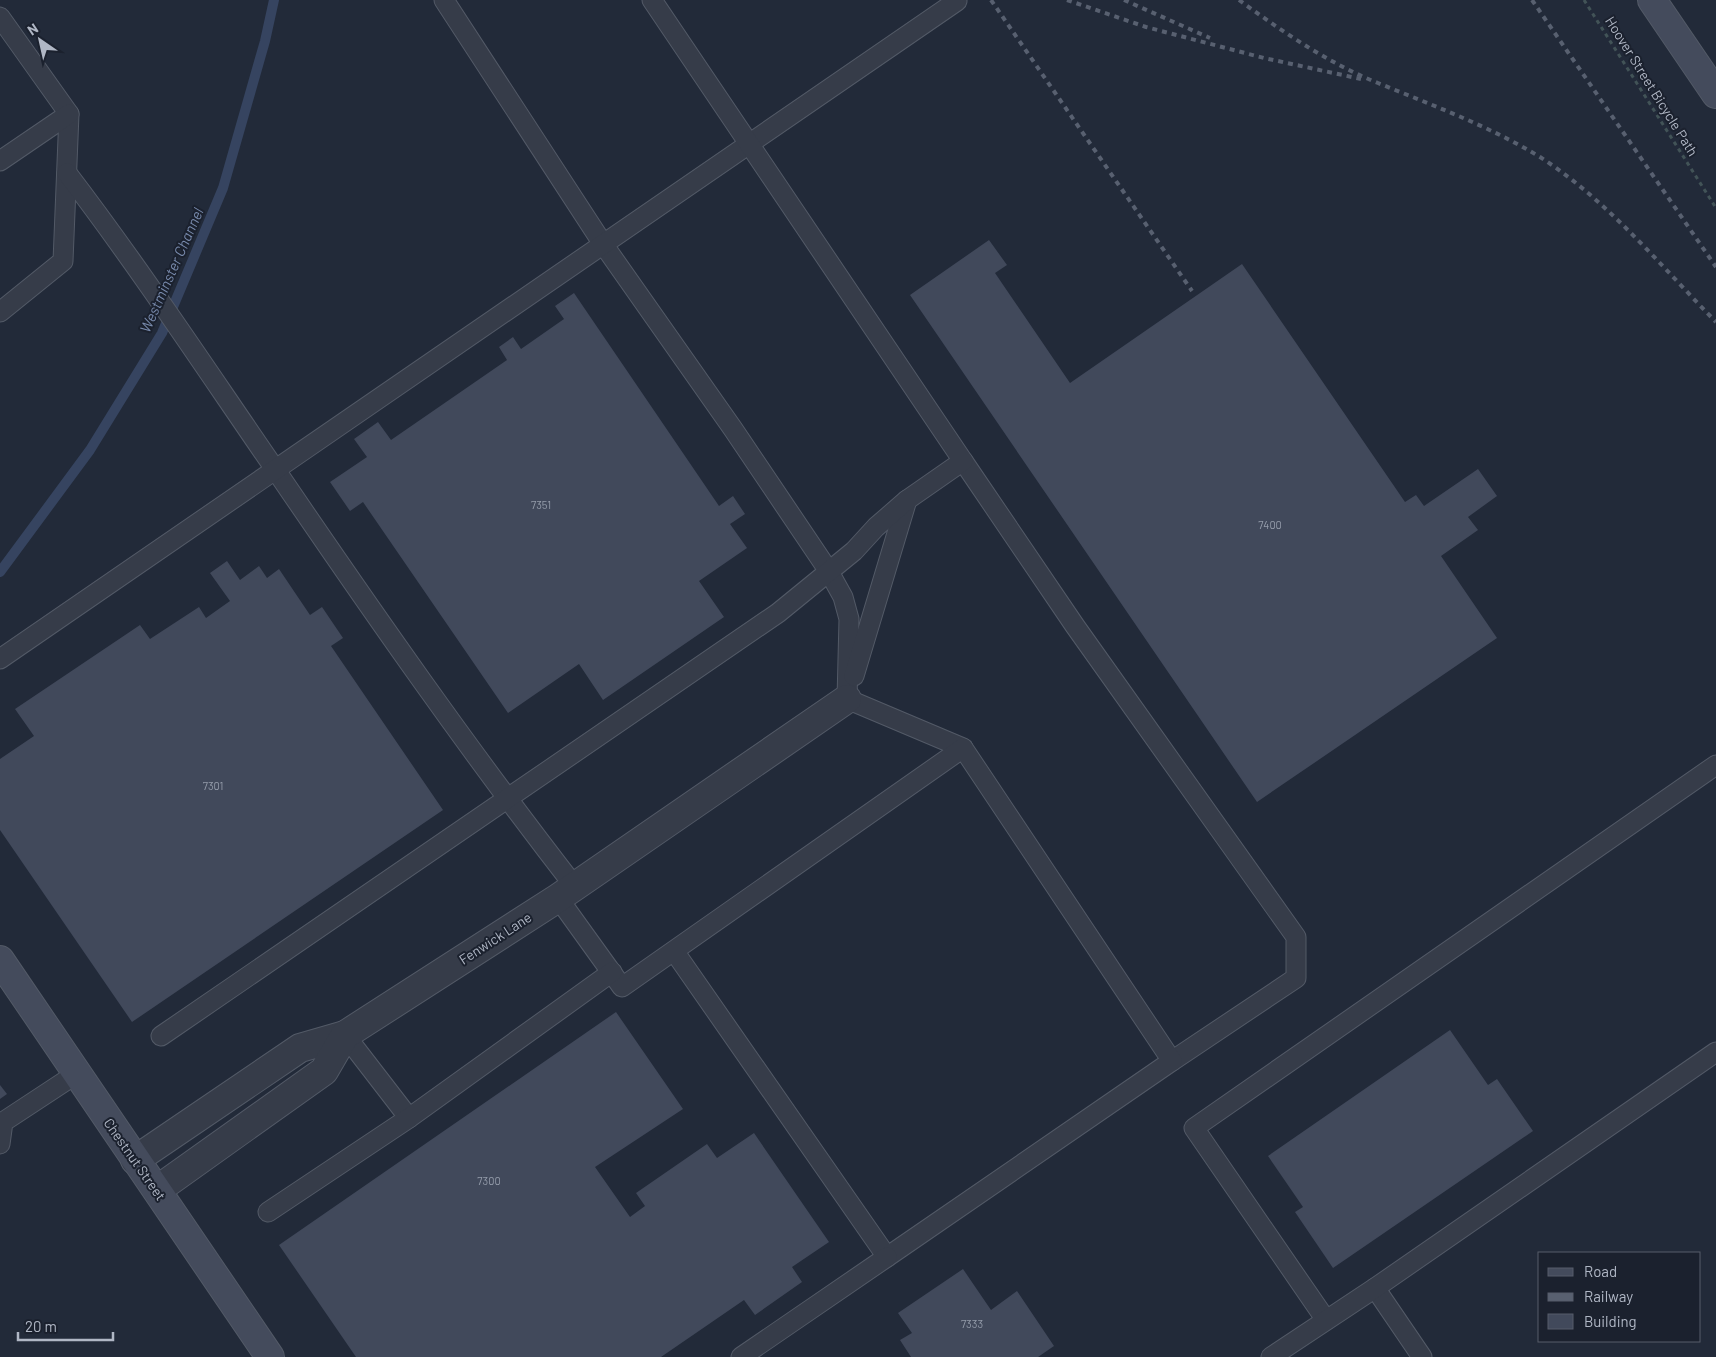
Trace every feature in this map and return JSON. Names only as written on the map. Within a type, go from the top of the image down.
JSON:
[{"type":"street","points":[[1652,0],[1716,94]]},
{"type":"street","name":"Fenwick Lane","points":[[157,1190],[324,1071],[345,1035],[567,892],[847,699]]},
{"type":"street","name":"Chestnut Street","points":[[0,960],[270,1357]]},
{"type":"street","points":[[135,1160],[300,1048],[345,1035]]},
{"type":"lane","points":[[444,0],[603,244],[733,429],[828,570],[843,597],[849,619],[847,699]]},
{"type":"lane","points":[[652,0],[1075,626],[1296,937],[1296,978],[1172,1061],[742,1357]]},
{"type":"lane","points":[[0,659],[957,1]]},
{"type":"lane","points":[[0,17],[69,114],[63,261],[0,312]]},
{"type":"lane","points":[[0,162],[69,114]]},
{"type":"lane","points":[[67,173],[105,223],[418,677],[508,798],[567,892],[622,987],[963,748]]},
{"type":"lane","points":[[161,1036],[778,613],[828,570],[854,551],[876,527],[907,500],[963,461]]},
{"type":"lane","points":[[847,699],[907,500]]},
{"type":"lane","points":[[847,699],[963,748],[1172,1061]]},
{"type":"lane","points":[[1326,1320],[1194,1128],[1716,765]]},
{"type":"lane","points":[[674,951],[887,1257]]},
{"type":"lane","points":[[268,1212],[409,1118],[612,972]]},
{"type":"lane","points":[[345,1035],[409,1118]]},
{"type":"lane","points":[[1271,1357],[1375,1288],[1716,1052]]},
{"type":"lane","points":[[0,1144],[3,1122],[76,1074]]},
{"type":"lane","points":[[1375,1288],[1422,1357]]},
{"type":"path","name":"Hoover Street Bicycle Path","points":[[1584,0],[1716,208]]},
{"type":"building","points":[[989,240],[1007,265],[995,273],[1070,383],[1242,264],[1405,502],[1416,495],[1424,506],[1478,469],[1497,496],[1468,517],[1478,530],[1441,556],[1497,638],[1257,802],[910,295]]},
{"type":"building","points":[[574,293],[719,506],[733,496],[745,514],[730,524],[747,548],[699,581],[724,617],[603,700],[579,664],[508,713],[363,502],[350,511],[330,482],[367,457],[354,439],[378,422],[391,440],[507,360],[499,347],[513,337],[521,349],[564,319],[555,306]]},
{"type":"building","points":[[227,561],[240,580],[259,566],[267,578],[279,569],[310,615],[322,607],[343,638],[331,646],[443,810],[132,1022],[0,830],[0,759],[34,736],[15,709],[140,625],[150,639],[199,607],[206,618],[230,601],[210,573]]},
{"type":"building","points":[[616,1012],[683,1109],[595,1167],[630,1217],[645,1206],[636,1193],[707,1144],[717,1158],[754,1133],[829,1242],[792,1267],[802,1282],[755,1315],[744,1300],[661,1357],[356,1357],[279,1245]]},
{"type":"building","points":[[1450,1030],[1488,1085],[1497,1079],[1533,1131],[1333,1268],[1295,1212],[1303,1207],[1268,1156]]},
{"type":"building","points":[[0,1085],[7,1094],[0,1099]]},
{"type":"building","points":[[963,1269],[991,1310],[1017,1291],[1054,1346],[1038,1357],[911,1357],[900,1340],[912,1333],[898,1313]]},
{"type":"waterway","name":"Westminster Channel","points":[[0,572],[90,450],[162,333],[223,188],[265,41],[274,0]]},
{"type":"railway","points":[[991,0],[1192,291]]},
{"type":"railway","points":[[1067,0],[1146,27],[1264,58],[1361,79]]},
{"type":"railway","points":[[1124,0],[1210,38]]},
{"type":"railway","points":[[1239,0],[1289,35],[1341,66],[1481,126],[1540,157],[1565,174],[1611,213],[1716,322]]},
{"type":"railway","points":[[1532,0],[1716,267]]}]
